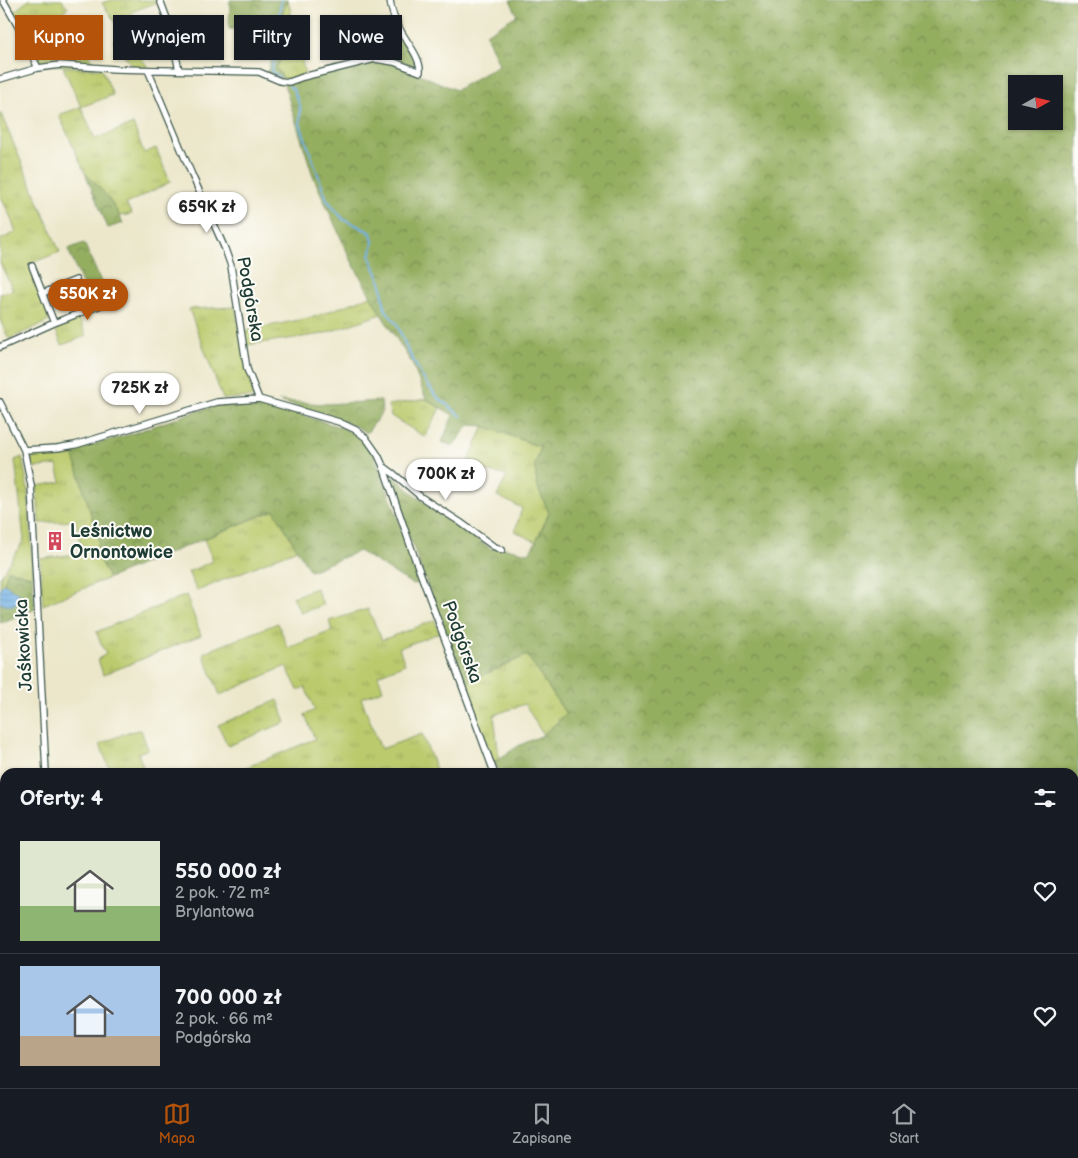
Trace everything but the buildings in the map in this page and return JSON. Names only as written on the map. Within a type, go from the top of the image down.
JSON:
[{"type":"street","points":[[3,0],[38,68]]},
{"type":"street","points":[[160,0],[169,24],[179,70]]},
{"type":"street","points":[[0,79],[38,68],[60,65],[148,70],[259,72],[280,81],[289,82],[376,59],[394,62],[420,72],[418,61],[394,18],[390,0]]},
{"type":"street","name":"Podgórska","points":[[148,70],[231,266],[247,369],[259,399],[347,425],[366,438],[378,455],[493,768]]},
{"type":"street","points":[[32,266],[54,323]]},
{"type":"street","points":[[42,293],[76,280]]},
{"type":"street","points":[[0,346],[114,300]]},
{"type":"street","points":[[24,450],[75,445],[217,402],[259,399]]},
{"type":"street","name":"Jaśkowicka","points":[[0,402],[24,450],[31,485],[46,768]]},
{"type":"street","name":"Podgórska","points":[[383,466],[421,497],[493,546],[502,550]]},
{"type":"green space","points":[[29,0],[62,0],[68,8],[58,15],[15,15],[15,19],[12,13]]},
{"type":"green space","points":[[111,0],[157,0],[158,2],[131,12],[132,15],[113,15],[113,19],[102,3]]},
{"type":"green space","points":[[230,0],[287,0],[282,15],[234,15],[234,29],[229,29]]},
{"type":"green space","points":[[287,0],[288,0],[291,15],[282,15]]},
{"type":"green space","points":[[510,0],[1078,0],[1078,768],[496,768],[494,762],[520,745],[543,735],[566,714],[527,655],[464,684],[389,481],[395,477],[418,498],[491,549],[505,548],[529,553],[549,513],[537,486],[535,465],[541,447],[484,426],[469,425],[453,446],[442,442],[453,415],[426,399],[412,363],[379,311],[350,258],[313,176],[284,84],[372,60],[382,60],[394,62],[456,90],[499,65],[486,34],[517,15]]},
{"type":"green space","points":[[402,37],[417,64],[411,66],[400,60],[402,60]]},
{"type":"green space","points":[[37,60],[92,60],[96,66],[40,65]]},
{"type":"green space","points":[[128,60],[142,60],[148,67],[133,67]]},
{"type":"green space","points":[[271,60],[280,60],[276,68],[284,79],[267,73]]},
{"type":"green space","points":[[280,60],[302,60],[305,74],[288,80],[284,79],[276,68]]},
{"type":"green space","points":[[63,67],[102,69],[113,95],[81,107]]},
{"type":"green space","points":[[81,107],[95,139],[133,124],[144,153],[156,148],[170,182],[126,204],[132,214],[120,216],[98,186],[85,173],[59,115]]},
{"type":"green space","points":[[0,112],[60,252],[29,264],[51,320],[9,339],[0,320],[0,294],[13,290],[0,263],[0,240],[16,232],[0,195]]},
{"type":"green space","points":[[85,173],[107,196],[123,223],[108,228]]},
{"type":"green space","points":[[84,243],[109,300],[92,307],[68,249]]},
{"type":"green space","points":[[371,296],[381,314],[323,334],[246,345],[244,331],[314,317]]},
{"type":"green space","points":[[235,307],[254,397],[223,399],[189,309]]},
{"type":"green space","points":[[78,316],[86,336],[62,345],[54,326]]},
{"type":"green space","points":[[426,399],[440,408],[425,437],[391,416],[388,405]]},
{"type":"green space","points":[[279,401],[325,404],[381,401],[382,412],[367,433],[355,426]]},
{"type":"green space","points":[[245,403],[273,406],[343,428],[362,438],[373,452],[422,583],[412,584],[359,551],[310,571],[274,510],[109,578],[96,554],[99,541],[72,450],[128,435],[197,411],[220,405]]},
{"type":"green space","points":[[484,426],[541,447],[535,465],[537,486],[549,513],[536,542],[515,531],[522,508],[497,496],[507,476],[466,466]]},
{"type":"green space","points":[[72,450],[99,541],[96,554],[109,578],[43,605],[40,559],[82,553],[76,521],[39,523],[37,486],[61,482],[57,465],[33,468],[30,453]]},
{"type":"green space","points":[[22,457],[29,502],[32,576],[8,570],[4,583],[0,588],[0,577],[24,540],[15,460]]},
{"type":"green space","points":[[275,510],[297,549],[197,591],[188,572],[213,561],[204,539]]},
{"type":"green space","points":[[8,570],[32,577],[35,609],[0,623],[0,603],[8,606],[22,595],[4,583]]},
{"type":"green space","points":[[316,588],[323,605],[301,613],[293,597]]},
{"type":"green space","points":[[186,595],[201,635],[103,675],[98,659],[106,654],[96,632]]},
{"type":"green space","points":[[368,609],[382,640],[435,620],[439,633],[399,648],[405,664],[378,675],[383,690],[361,698],[381,749],[422,734],[435,768],[245,768],[315,739],[305,715],[315,710],[305,687],[298,690],[286,666],[220,695],[203,653],[278,623],[288,648],[332,631],[329,621]]},
{"type":"green space","points":[[527,655],[566,714],[543,735],[525,704],[494,715],[499,759],[494,762],[464,684]]},
{"type":"green space","points":[[278,700],[286,722],[228,746],[218,725]]},
{"type":"green space","points":[[141,730],[148,749],[138,753],[144,768],[111,768],[100,744],[128,732]]},
{"type":"water","points":[[4,583],[22,595],[22,599],[12,605],[0,603],[0,588]]},
{"type":"waterway","points":[[279,77],[271,71],[278,45],[273,26],[280,11],[281,0]]},
{"type":"waterway","points":[[289,86],[293,89],[300,106],[300,124],[327,200],[343,219],[371,233],[373,242],[370,257],[381,283],[385,309],[397,324],[407,349],[423,378],[436,396],[461,416]]},
{"type":"place","name":"Leśnictwo Ornontowice","points":[[55,541]]}]
